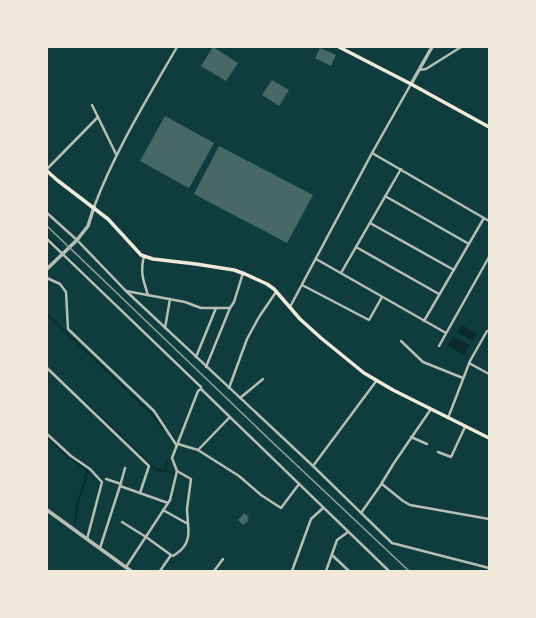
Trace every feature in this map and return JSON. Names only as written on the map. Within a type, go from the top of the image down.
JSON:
[{"type":"main road","points":[[339,47],[411,84],[489,127]]},
{"type":"main road","points":[[47,171],[118,228],[138,252],[144,256],[153,259],[222,268],[243,273],[267,284],[321,338],[364,373],[465,427],[489,438]]},
{"type":"street","points":[[47,269],[77,240],[88,226],[104,179],[177,47]]},
{"type":"street","points":[[290,307],[372,152],[432,47]]},
{"type":"street","points":[[419,70],[426,69],[461,47]]},
{"type":"street","points":[[92,105],[116,155]]},
{"type":"street","points":[[47,171],[98,117]]},
{"type":"street","points":[[372,152],[489,221]]},
{"type":"street","points":[[341,273],[401,169]]},
{"type":"street","points":[[385,196],[469,244]]},
{"type":"street","points":[[47,213],[77,240],[126,291],[392,543],[489,568]]},
{"type":"street","points":[[424,321],[484,218]]},
{"type":"street","points":[[370,223],[454,270]]},
{"type":"street","points":[[47,239],[389,571]]},
{"type":"street","points":[[356,247],[439,294]]},
{"type":"street","points":[[144,256],[142,274],[148,295]]},
{"type":"street","points":[[439,346],[489,257]]},
{"type":"street","points":[[316,259],[446,333]]},
{"type":"street","points":[[206,367],[230,308],[234,302],[243,273]]},
{"type":"street","points":[[47,278],[60,284],[66,292],[68,329],[154,411],[178,445],[198,450],[239,476],[261,495],[281,508],[299,484]]},
{"type":"street","points":[[302,284],[369,320],[382,297]]},
{"type":"street","points":[[126,291],[185,302],[201,308],[230,308]]},
{"type":"street","points":[[229,388],[247,340],[259,317],[276,292]]},
{"type":"street","points":[[165,328],[170,299]]},
{"type":"street","points":[[196,357],[216,308]]},
{"type":"street","points":[[448,418],[469,363],[487,331]]},
{"type":"street","points":[[401,341],[423,362],[463,378]]},
{"type":"street","points":[[469,363],[489,374]]},
{"type":"street","points":[[47,368],[149,466],[140,493]]},
{"type":"street","points":[[240,398],[263,379]]},
{"type":"street","points":[[312,466],[377,380]]},
{"type":"street","points":[[126,567],[168,503],[177,471],[172,458],[198,391],[201,389]]},
{"type":"street","points":[[361,513],[382,484],[394,463],[431,409]]},
{"type":"street","points":[[198,450],[230,417]]},
{"type":"street","points":[[438,452],[451,457],[465,427]]},
{"type":"street","points":[[47,434],[71,456],[90,469],[102,482],[87,539]]},
{"type":"street","points":[[411,437],[427,444]]},
{"type":"street","points":[[100,548],[126,468]]},
{"type":"street","points":[[160,571],[171,555],[173,556],[185,546],[188,540],[187,509],[191,479],[177,471]]},
{"type":"street","points":[[106,479],[168,503]]},
{"type":"street","points":[[382,484],[410,505],[489,519]]},
{"type":"street","points":[[292,571],[311,519],[323,508]]},
{"type":"street","points":[[47,510],[131,571]]},
{"type":"street","points":[[163,510],[188,524]]},
{"type":"street","points":[[122,522],[171,555]]},
{"type":"street","points":[[326,571],[337,540],[348,532]]},
{"type":"street","points":[[332,555],[349,571]]},
{"type":"street","points":[[214,571],[223,559]]},
{"type":"water","points":[[462,325],[477,334],[473,341],[457,332]]},
{"type":"water","points":[[453,336],[470,345],[464,355],[447,346]]},
{"type":"building","points":[[213,47],[238,63],[226,81],[201,66]]},
{"type":"building","points":[[320,48],[336,55],[331,66],[315,58]]},
{"type":"building","points":[[272,80],[289,90],[279,106],[262,95]]},
{"type":"building","points":[[165,116],[214,143],[189,188],[140,161]]},
{"type":"building","points":[[219,146],[313,195],[287,243],[194,194]]},
{"type":"building","points":[[244,513],[249,517],[247,519],[249,520],[243,525],[238,520]]},
{"type":"waterway","points":[[47,236],[61,249]]},
{"type":"waterway","points":[[66,255],[199,383]]},
{"type":"waterway","points":[[47,314],[153,415],[163,429]]},
{"type":"waterway","points":[[81,398],[155,469],[174,473]]},
{"type":"waterway","points":[[47,437],[67,456],[88,471],[85,476],[86,480],[78,501],[75,523]]},
{"type":"waterway","points":[[165,471],[167,461]]},
{"type":"railway","points":[[47,226],[409,571]]}]
